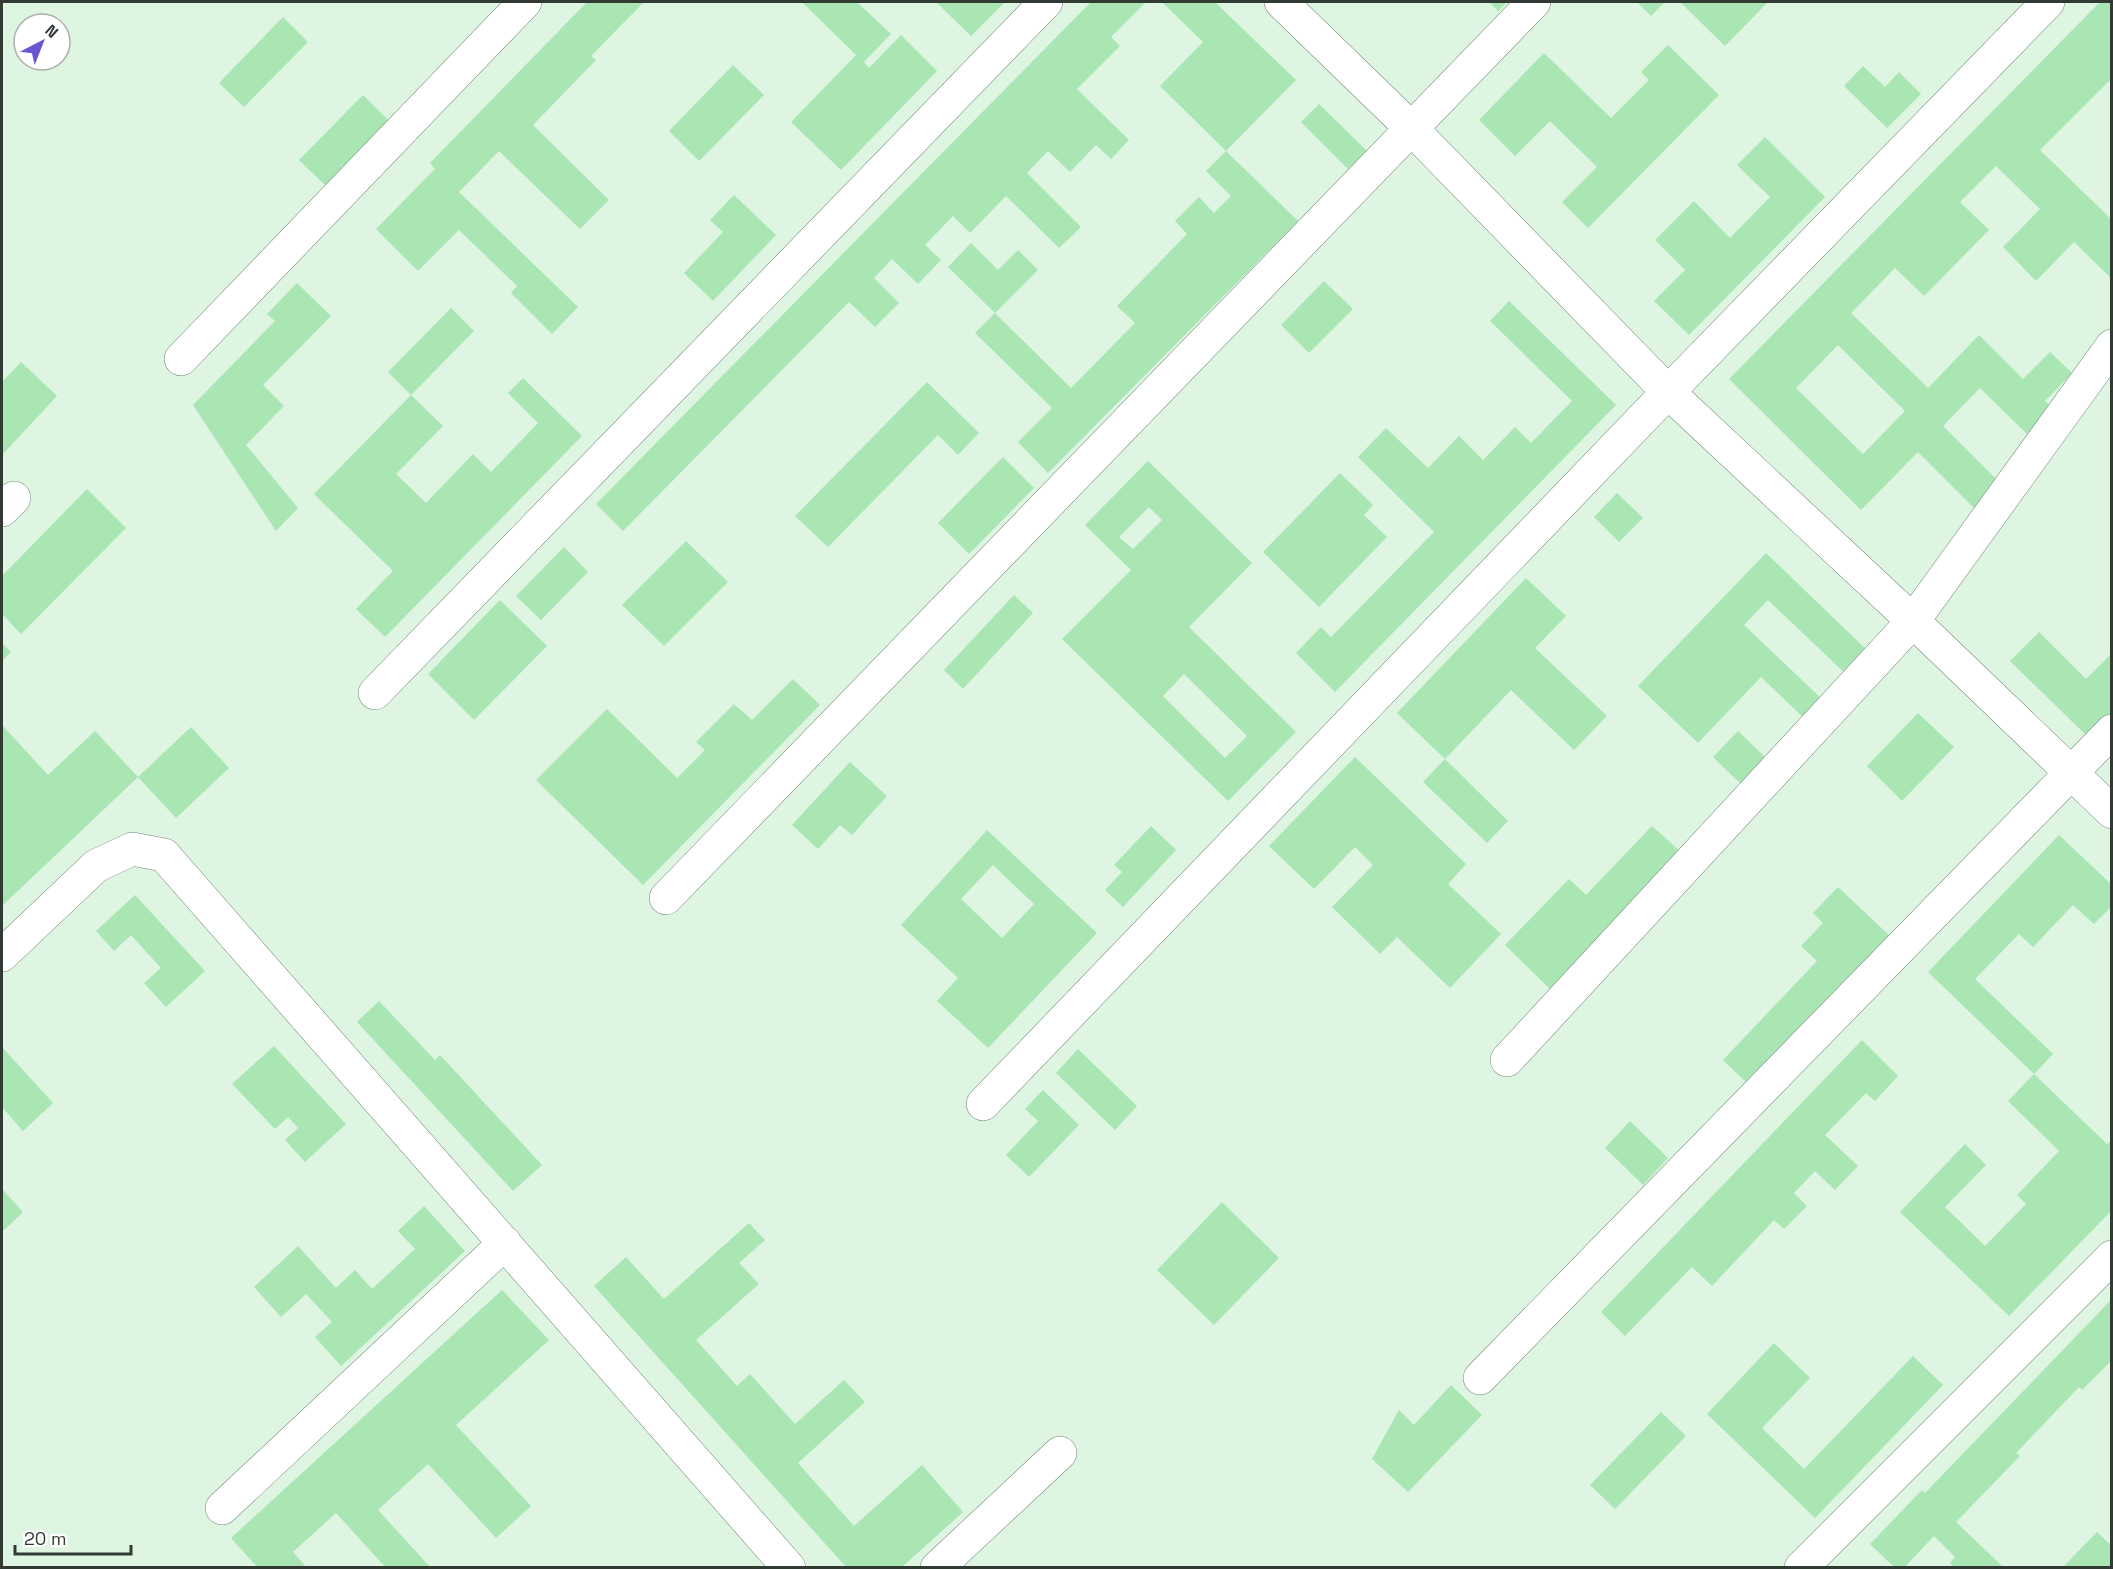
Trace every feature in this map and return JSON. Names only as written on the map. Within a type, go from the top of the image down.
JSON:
[{"type":"street","points":[[181,359],[525,2]]},
{"type":"street","points":[[375,693],[1046,2]]},
{"type":"street","points":[[1281,2],[1411,128],[1668,392],[1913,621],[2112,812]]},
{"type":"street","points":[[666,898],[1534,2]]},
{"type":"street","points":[[983,1104],[1668,392],[2048,2]]},
{"type":"street","points":[[1507,1060],[1913,621],[2112,346]]},
{"type":"street","points":[[1480,1378],[2112,731]]},
{"type":"street","points":[[2,955],[96,866],[132,849],[164,855],[789,1568]]},
{"type":"street","points":[[222,1508],[505,1243]]},
{"type":"street","points":[[1801,1568],[2112,1257]]},
{"type":"street","points":[[937,1568],[1060,1453]]},
{"type":"building","points":[[587,2],[644,2],[591,56],[596,60],[533,125],[609,200],[580,229],[499,151],[459,192],[578,307],[552,334],[511,293],[517,286],[459,230],[418,271],[376,229],[435,169],[430,163]]},
{"type":"building","points":[[802,2],[857,2],[891,34],[864,62],[869,68],[901,35],[937,71],[841,170],[791,122],[856,55]]},
{"type":"building","points":[[936,2],[1005,2],[971,36]]},
{"type":"building","points":[[1091,2],[1146,2],[1111,37],[1120,46],[1077,89],[1129,140],[1111,159],[1096,145],[1070,172],[1048,151],[1027,173],[1081,227],[1059,248],[1006,196],[970,233],[953,216],[925,245],[941,260],[918,284],[892,259],[874,278],[899,303],[875,327],[849,302],[623,531],[596,504]]},
{"type":"building","points":[[1162,2],[1215,2],[1296,80],[1226,151],[1160,86],[1203,42]]},
{"type":"building","points":[[1489,2],[1507,2],[1498,11]]},
{"type":"building","points":[[1637,2],[1665,2],[1651,16]]},
{"type":"building","points":[[1680,2],[1768,2],[1725,46]]},
{"type":"building","points":[[2100,2],[2112,2],[2112,78],[2040,150],[2112,220],[2112,279],[2074,242],[2036,281],[2003,247],[2040,209],[1996,166],[1960,202],[1989,230],[1924,296],[1895,268],[1851,313],[1928,388],[1979,335],[2023,379],[2050,352],[2072,373],[2045,401],[2053,408],[2027,434],[1980,388],[1943,426],[2004,487],[1979,513],[1918,452],[1861,510],[1729,379]],"holes":[[[1838,345],[1905,411],[1863,454],[1796,388]]]},
{"type":"building","points":[[283,17],[308,42],[244,107],[219,83]]},
{"type":"building","points":[[1668,45],[1719,95],[1588,228],[1562,202],[1597,167],[1550,121],[1515,156],[1479,120],[1544,53],[1611,118],[1649,80],[1641,72]]},
{"type":"building","points":[[733,65],[764,95],[699,161],[669,131]]},
{"type":"building","points":[[1863,66],[1885,87],[1899,72],[1921,94],[1887,128],[1844,86]]},
{"type":"building","points":[[363,95],[390,122],[327,187],[299,160]]},
{"type":"building","points":[[1319,104],[1367,151],[1348,169],[1301,122]]},
{"type":"building","points":[[1765,137],[1825,197],[1689,335],[1654,301],[1685,270],[1655,240],[1694,201],[1730,238],[1770,197],[1737,165]]},
{"type":"building","points":[[1226,151],[1298,221],[1048,473],[1018,442],[1052,408],[975,333],[995,313],[1071,388],[1135,323],[1117,306],[1187,234],[1175,221],[1199,197],[1214,213],[1231,196],[1206,171]]},
{"type":"building","points":[[734,195],[776,235],[713,301],[684,273],[723,232],[710,220]]},
{"type":"building","points":[[971,243],[998,270],[1018,250],[1038,270],[995,313],[948,267]]},
{"type":"building","points":[[1324,281],[1353,309],[1309,353],[1281,325]]},
{"type":"building","points":[[297,283],[331,316],[263,385],[284,406],[246,445],[298,508],[276,531],[193,405],[275,321],[267,314]]},
{"type":"building","points":[[1509,301],[1616,405],[1335,692],[1296,653],[1321,627],[1331,637],[1434,532],[1358,457],[1386,428],[1428,468],[1459,436],[1483,460],[1515,427],[1531,443],[1572,401],[1490,321]]},
{"type":"building","points":[[451,308],[474,331],[411,395],[388,372]]},
{"type":"building","points":[[21,362],[57,396],[2,455],[2,382]]},
{"type":"building","points":[[523,378],[582,436],[385,637],[356,609],[393,571],[314,494],[411,395],[443,426],[396,474],[426,503],[473,454],[491,472],[538,423],[508,393]]},
{"type":"building","points":[[927,382],[979,433],[958,455],[938,435],[828,547],[795,516]]},
{"type":"building","points":[[1003,457],[1034,488],[969,554],[938,523]]},
{"type":"building","points":[[1148,461],[1252,563],[1189,627],[1296,732],[1228,801],[1062,639],[1131,570],[1085,525]],"holes":[[[1149,507],[1162,520],[1133,549],[1119,537]],[[1184,674],[1247,736],[1225,758],[1163,696]]]},
{"type":"building","points":[[1340,473],[1373,505],[1364,515],[1387,537],[1319,607],[1263,552]]},
{"type":"building","points":[[87,489],[126,528],[21,634],[2,614],[2,576]]},
{"type":"building","points":[[1617,493],[1643,518],[1619,542],[1594,517]]},
{"type":"building","points":[[686,541],[728,582],[664,646],[622,605]]},
{"type":"building","points":[[564,547],[588,572],[541,620],[516,596]]},
{"type":"building","points":[[1766,553],[1871,654],[1849,677],[1768,600],[1744,625],[1825,702],[1807,721],[1761,677],[1698,743],[1638,686]]},
{"type":"building","points":[[1526,578],[1566,616],[1535,648],[1607,716],[1574,750],[1511,690],[1445,759],[1397,713]]},
{"type":"building","points":[[1014,595],[1033,613],[963,689],[944,670]]},
{"type":"building","points":[[500,600],[547,646],[474,720],[428,674]]},
{"type":"building","points":[[2039,632],[2086,679],[2112,653],[2112,713],[2088,737],[2010,661]]},
{"type":"building","points":[[2,643],[11,652],[2,661]]},
{"type":"building","points":[[793,679],[820,705],[643,885],[536,780],[607,709],[677,778],[705,750],[696,742],[734,704],[752,720]]},
{"type":"building","points":[[1918,713],[1954,747],[1902,801],[1867,766]]},
{"type":"building","points":[[2,725],[48,775],[95,731],[138,777],[2,906]]},
{"type":"building","points":[[191,727],[229,768],[176,818],[138,777]]},
{"type":"building","points":[[1738,731],[1769,761],[1744,787],[1713,757]]},
{"type":"building","points":[[1355,757],[1466,864],[1448,884],[1501,934],[1450,988],[1397,937],[1380,954],[1332,907],[1373,865],[1355,847],[1314,889],[1269,846]]},
{"type":"building","points":[[1445,759],[1508,821],[1487,843],[1423,782]]},
{"type":"building","points":[[850,762],[887,796],[852,835],[840,825],[818,849],[792,825]]},
{"type":"building","points":[[1151,826],[1176,850],[1123,907],[1105,890],[1122,872],[1114,865]]},
{"type":"building","points":[[1652,826],[1681,852],[1550,989],[1505,945],[1569,879],[1586,895]]},
{"type":"building","points":[[987,830],[1097,933],[988,1048],[937,1001],[958,978],[901,925]],"holes":[[[993,865],[1034,904],[1002,938],[961,899]]]},
{"type":"building","points":[[2059,835],[2112,885],[2112,906],[2094,924],[2073,905],[2033,947],[2019,934],[1975,979],[2053,1054],[2034,1074],[1928,972]]},
{"type":"building","points":[[1838,887],[1892,938],[1749,1085],[1723,1060],[1817,961],[1801,946],[1823,923],[1813,913]]},
{"type":"building","points":[[135,895],[205,971],[166,1007],[144,983],[161,968],[131,935],[114,951],[96,931]]},
{"type":"building","points":[[379,1001],[435,1060],[440,1055],[542,1165],[513,1191],[357,1022]]},
{"type":"building","points":[[1862,1040],[1898,1076],[1875,1101],[1866,1093],[1825,1135],[1858,1166],[1835,1190],[1815,1171],[1794,1193],[1807,1206],[1784,1229],[1774,1220],[1712,1286],[1692,1267],[1625,1336],[1601,1312]]},
{"type":"building","points":[[274,1046],[346,1124],[305,1162],[285,1140],[298,1128],[288,1117],[275,1129],[232,1084]]},
{"type":"building","points":[[2,1047],[53,1103],[23,1131],[2,1107]]},
{"type":"building","points":[[1078,1049],[1137,1106],[1115,1130],[1056,1073]]},
{"type":"building","points":[[2034,1074],[2107,1144],[2112,1140],[2112,1210],[2009,1316],[1900,1212],[1965,1144],[1986,1165],[1945,1207],[1985,1246],[2026,1204],[2017,1195],[2059,1151],[2008,1101]]},
{"type":"building","points":[[1043,1090],[1079,1125],[1029,1177],[1006,1155],[1038,1121],[1025,1109]]},
{"type":"building","points":[[1630,1121],[1668,1158],[1643,1185],[1605,1148]]},
{"type":"building","points":[[2,1189],[23,1212],[2,1232]]},
{"type":"building","points":[[1222,1202],[1279,1258],[1214,1325],[1157,1270]]},
{"type":"building","points":[[424,1206],[465,1251],[341,1366],[315,1337],[332,1322],[306,1294],[281,1317],[254,1287],[298,1246],[336,1288],[355,1270],[372,1289],[415,1249],[398,1231]]},
{"type":"building","points":[[749,1223],[765,1240],[739,1263],[759,1284],[696,1340],[737,1386],[750,1374],[795,1424],[844,1380],[865,1402],[798,1463],[854,1526],[922,1465],[963,1512],[901,1568],[847,1568],[594,1286],[626,1257],[664,1299]]},
{"type":"building","points":[[502,1290],[549,1340],[456,1425],[531,1506],[496,1538],[428,1464],[378,1510],[431,1568],[386,1568],[336,1513],[293,1552],[307,1568],[258,1568],[231,1538]]},
{"type":"building","points":[[2112,1299],[2112,1360],[2082,1390],[2079,1387],[2016,1453],[2020,1456],[1956,1522],[2002,1566],[1955,1568],[1950,1563],[1955,1557],[1934,1536],[1904,1568],[1895,1568],[1870,1544],[1922,1490],[1925,1493]]},
{"type":"building","points":[[1774,1343],[1810,1378],[1762,1428],[1804,1469],[1913,1356],[1943,1385],[1815,1518],[1707,1414]]},
{"type":"building","points":[[1451,1385],[1482,1415],[1408,1492],[1372,1459],[1399,1410],[1414,1425]]},
{"type":"building","points":[[1661,1412],[1686,1436],[1615,1509],[1590,1485]]},
{"type":"building","points":[[2097,1532],[2112,1546],[2112,1568],[2062,1568]]}]
